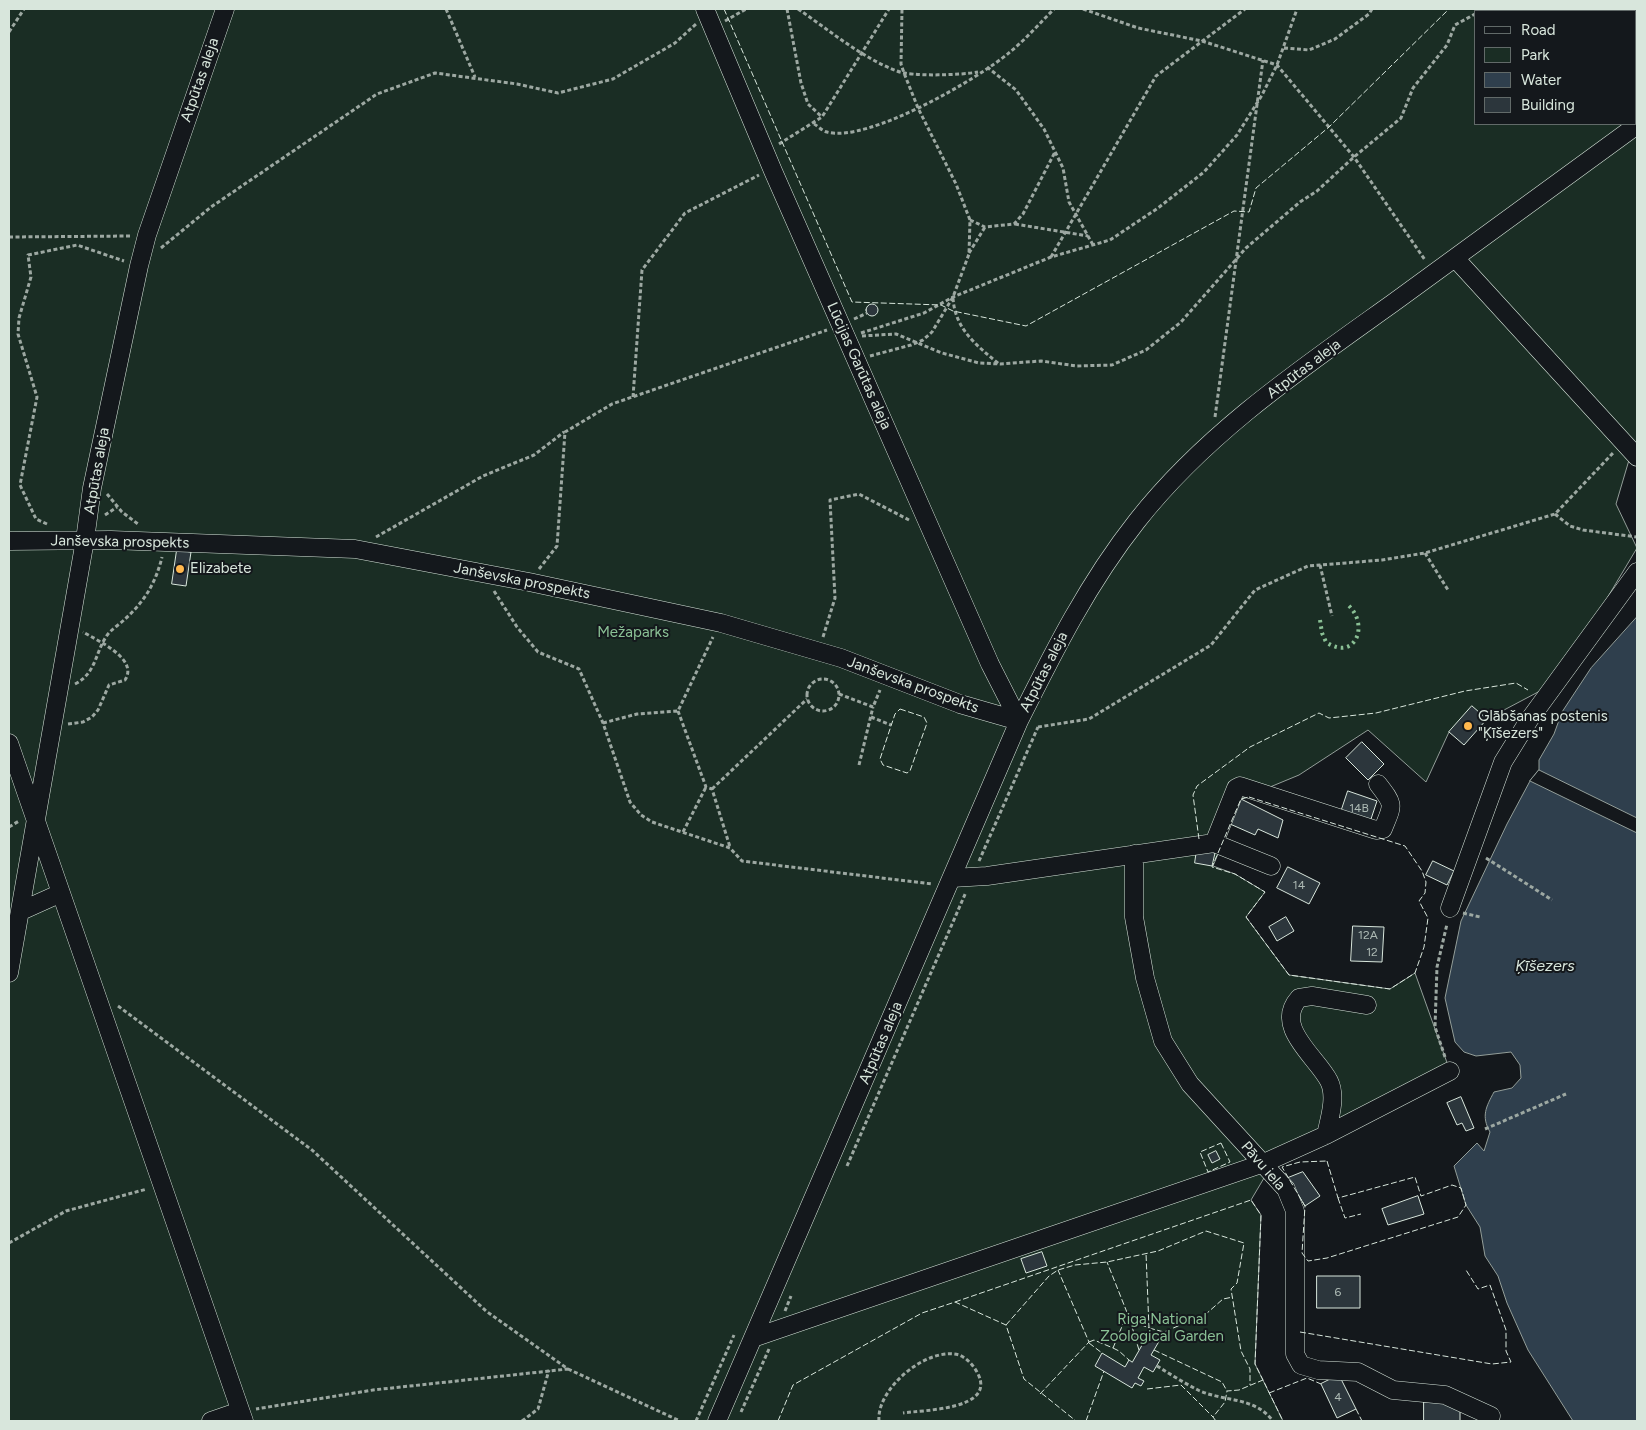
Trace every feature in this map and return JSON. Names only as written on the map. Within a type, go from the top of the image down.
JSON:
[{"type":"street","name":"Atpūtas aleja","points":[[9,973],[53,727],[92,488],[139,266],[147,235],[225,9]]},
{"type":"street","name":"Lūcijas Garūtas aleja","points":[[701,20],[765,150],[990,664],[1019,721]]},
{"type":"street","name":"Atpūtas aleja","points":[[717,1421],[1019,721],[1063,633],[1097,575],[1138,520],[1212,440],[1319,356],[1637,125]]},
{"type":"street","points":[[1455,258],[1637,458]]},
{"type":"street","name":"Janševska prospekts","points":[[9,541],[158,541],[355,549],[482,572],[720,623],[818,652],[960,704],[1019,721]]},
{"type":"street","points":[[1455,910],[1503,762],[1529,720],[1637,572]]},
{"type":"street","points":[[9,743],[164,1185],[242,1416],[211,1421]]},
{"type":"street","points":[[1214,843],[1236,788],[1240,786],[1376,830],[1383,829],[1392,807],[1391,801],[1378,784]]},
{"type":"street","points":[[950,882],[972,877],[1214,843],[1271,866]]},
{"type":"street","name":"Pāvu iela","points":[[1134,854],[1134,917],[1145,978],[1163,1041],[1190,1084],[1286,1189],[1295,1211],[1295,1354],[1301,1365],[1318,1370],[1358,1372],[1393,1390],[1444,1395],[1490,1416]]},
{"type":"street","points":[[21,911],[61,893]]},
{"type":"street","points":[[1326,1135],[1332,1109],[1330,1082],[1298,1041],[1291,1022],[1292,1005],[1299,998],[1312,996],[1366,1005]]},
{"type":"street","points":[[753,1338],[1264,1163],[1326,1135],[1450,1071]]},
{"type":"path","points":[[9,32],[24,9]]},
{"type":"path","points":[[446,9],[475,78]]},
{"type":"path","points":[[52,526],[36,519],[20,485],[37,397],[18,334],[19,318],[31,277],[28,255],[77,245],[139,266],[211,207],[377,94],[435,72],[558,93],[613,80],[675,44],[701,20],[729,20],[746,9]]},
{"type":"path","points":[[787,9],[800,83],[808,104],[822,117]]},
{"type":"path","points":[[798,9],[862,52],[904,73],[965,74],[981,71]]},
{"type":"path","points":[[765,150],[814,124],[822,117],[889,9]]},
{"type":"path","points":[[902,9],[901,64],[918,108],[956,184],[970,220],[969,254]]},
{"type":"path","points":[[814,124],[826,132],[842,132],[896,119],[949,92],[1010,52],[1054,9]]},
{"type":"path","points":[[1083,9],[1138,28],[1202,41],[1277,65],[1354,157],[1434,273]]},
{"type":"path","points":[[1051,258],[1156,76],[1245,9]]},
{"type":"path","points":[[355,549],[483,476],[534,455],[564,432],[612,404],[843,331],[924,313],[953,297],[1051,258],[1110,240],[1158,208],[1204,172],[1238,135],[1257,104],[1277,65],[1297,9]]},
{"type":"path","points":[[1284,48],[1309,50],[1335,39],[1369,14],[1372,9]]},
{"type":"path","points":[[843,331],[896,334],[942,353],[979,363],[1000,364],[1041,361],[1077,366],[1112,365],[1146,350],[1181,322],[1236,258],[1401,118],[1413,88],[1447,45],[1455,25],[1474,15]]},
{"type":"path","points":[[1212,440],[1263,60]]},
{"type":"path","points":[[987,67],[1016,90],[1044,129],[1063,168],[1069,202],[1093,245]]},
{"type":"path","points":[[1014,224],[1023,214],[1055,152]]},
{"type":"path","points":[[633,397],[642,270],[686,213],[764,172]]},
{"type":"path","points":[[970,220],[985,227],[1014,224],[1065,234],[1088,236]]},
{"type":"path","points":[[857,362],[882,351],[916,342],[932,332],[953,297],[969,254],[985,227]]},
{"type":"path","points":[[9,237],[147,235]]},
{"type":"path","points":[[953,297],[954,313],[967,335],[1000,364]]},
{"type":"path","points":[[529,582],[557,546],[564,432]]},
{"type":"path","points":[[1019,721],[1038,727],[1089,718],[1211,645],[1255,590],[1308,566],[1382,560],[1425,553],[1555,514],[1624,442]]},
{"type":"path","points":[[59,689],[77,683],[87,676],[109,632],[139,604],[153,584],[158,541],[122,512],[103,490],[92,488]]},
{"type":"path","points":[[818,652],[835,598],[830,500],[859,494],[918,525],[928,523]]},
{"type":"path","points":[[1555,514],[1570,526],[1583,530],[1637,538]]},
{"type":"path","points":[[1425,553],[1448,590]]},
{"type":"path","points":[[1320,565],[1332,616]]},
{"type":"path","points":[[482,572],[517,627],[538,652],[578,669],[603,723],[630,802],[641,815],[652,822],[730,848]]},
{"type":"path","points":[[683,832],[706,787],[678,711],[720,623]]},
{"type":"path","points":[[53,727],[78,723],[92,717],[98,710],[109,685],[122,682],[127,678],[129,669],[126,662],[103,644],[70,624]]},
{"type":"path","points":[[858,765],[873,707],[886,676]]},
{"type":"path","points":[[712,789],[807,699],[810,685],[820,679],[831,681],[840,694],[873,707]]},
{"type":"path","points":[[807,699],[813,708],[823,712],[833,708],[840,694]]},
{"type":"path","points":[[603,723],[638,714],[678,711]]},
{"type":"path","points":[[871,717],[891,725]]},
{"type":"path","points":[[846,1167],[1038,727]]},
{"type":"path","points":[[706,787],[712,789]]},
{"type":"path","points":[[712,789],[730,848],[742,862],[930,884],[950,882]]},
{"type":"path","points":[[1486,858],[1552,900]]},
{"type":"path","points":[[927,892],[934,875]]},
{"type":"path","points":[[1450,1071],[1435,1027],[1437,967],[1455,910],[1480,917]]},
{"type":"path","points":[[96,990],[312,1150],[486,1311],[568,1368],[680,1421]]},
{"type":"path","points":[[1485,1129],[1566,1094]]},
{"type":"path","points":[[9,1243],[66,1211],[164,1185]]},
{"type":"path","points":[[740,1413],[792,1294]]},
{"type":"path","points":[[696,1421],[737,1328]]},
{"type":"path","points":[[878,1421],[881,1401],[894,1383],[909,1370],[928,1360],[948,1354],[960,1356],[971,1363],[978,1375],[980,1386],[977,1396],[965,1404],[903,1412]]},
{"type":"path","points":[[1157,1366],[1199,1391],[1238,1399],[1255,1406],[1273,1421]]},
{"type":"path","points":[[242,1416],[373,1390],[568,1368]]},
{"type":"path","points":[[522,1421],[538,1409],[549,1370]]},
{"type":"green space","name":"Mežaparks","points":[[9,9],[1637,9],[1637,454],[1629,460],[1616,504],[1637,548],[1557,682],[1487,719],[1449,732],[1426,782],[1368,730],[1299,775],[1241,799],[1213,866],[1235,874],[1265,892],[1246,917],[1289,975],[1390,989],[1415,973],[1450,1071],[1280,1151],[1251,1200],[1261,1215],[1255,1364],[1283,1421],[9,1421]]},
{"type":"water","name":"Ķīšezers","points":[[1637,617],[1637,1421],[1573,1421],[1528,1350],[1507,1303],[1498,1276],[1485,1256],[1480,1227],[1466,1205],[1454,1166],[1477,1143],[1484,1151],[1490,1132],[1485,1116],[1489,1102],[1494,1092],[1512,1088],[1521,1078],[1520,1065],[1511,1052],[1476,1056],[1464,1052],[1455,1042],[1445,998],[1461,921],[1507,824],[1530,781],[1539,770],[1539,760],[1554,734],[1562,712],[1591,668]]},
{"type":"pier","points":[[1539,770],[1637,818],[1637,833],[1530,781]]},
{"type":"building","points":[[872,304],[878,310],[872,316],[866,310]]},
{"type":"building","points":[[177,550],[191,552],[186,586],[172,584]]},
{"type":"building","name":"Glābšanas postenis \"Ķīšezers\"","points":[[1472,706],[1487,719],[1464,745],[1449,732]]},
{"type":"building","points":[[1362,742],[1384,764],[1368,780],[1346,758]]},
{"type":"building","points":[[1348,791],[1377,801],[1369,825],[1340,815]]},
{"type":"building","points":[[1241,799],[1283,820],[1278,838],[1258,829],[1255,835],[1230,824]]},
{"type":"building","points":[[1197,849],[1215,853],[1212,866],[1195,863]]},
{"type":"building","points":[[1433,861],[1454,871],[1447,885],[1426,875]]},
{"type":"building","points":[[1288,867],[1320,883],[1309,904],[1277,888]]},
{"type":"building","points":[[1286,917],[1294,931],[1277,941],[1269,927]]},
{"type":"building","points":[[1353,926],[1384,927],[1382,962],[1351,961]]},
{"type":"building","points":[[1461,1097],[1474,1128],[1466,1131],[1462,1123],[1457,1125],[1447,1103]]},
{"type":"building","points":[[1216,1151],[1220,1159],[1212,1163],[1208,1155]]},
{"type":"building","points":[[1303,1172],[1320,1196],[1305,1206],[1288,1178]]},
{"type":"building","points":[[1418,1196],[1424,1214],[1388,1225],[1382,1209]]},
{"type":"building","points":[[1042,1252],[1047,1266],[1026,1273],[1021,1259]]},
{"type":"building","points":[[1317,1276],[1360,1276],[1360,1308],[1317,1308]]},
{"type":"building","points":[[1150,1332],[1161,1338],[1151,1355],[1160,1360],[1153,1372],[1144,1367],[1138,1378],[1144,1381],[1141,1386],[1135,1383],[1132,1388],[1095,1366],[1102,1353],[1125,1367],[1129,1360],[1132,1362]]},
{"type":"building","points":[[1339,1375],[1356,1409],[1337,1418],[1321,1384]]},
{"type":"building","points":[[1424,1402],[1460,1402],[1460,1421],[1424,1421]]},
{"type":"hedge","points":[[1320,620],[1326,642],[1336,647],[1345,647],[1352,644],[1358,631],[1358,622],[1355,613],[1348,605]]},
{"type":"fence","points":[[724,9],[852,302],[941,305],[953,311],[1026,326],[1234,211],[1249,212],[1256,188],[1329,127],[1449,9]]},
{"type":"fence","points":[[1199,839],[1193,795],[1197,786],[1250,747],[1319,713],[1329,718],[1376,713],[1465,691],[1516,683],[1528,690]]},
{"type":"fence","points":[[900,709],[924,717],[927,723],[910,771],[907,773],[883,765],[880,759],[895,714],[900,709]]},
{"type":"fence","points":[[1249,797],[1405,846],[1422,871],[1426,882],[1425,893],[1419,901],[1428,918],[1424,947],[1415,973],[1390,989],[1289,975],[1246,917],[1265,892],[1235,874],[1212,867],[1241,799],[1249,797]]},
{"type":"fence","points":[[1221,1143],[1230,1162],[1208,1172],[1200,1152],[1221,1143]]},
{"type":"fence","points":[[1327,1161],[1338,1198],[1415,1177],[1421,1196],[1452,1185],[1461,1188],[1466,1205],[1458,1217],[1327,1258],[1308,1261],[1302,1253],[1305,1206],[1282,1167],[1300,1162],[1327,1161]]},
{"type":"fence","points":[[1338,1198],[1345,1218],[1361,1214]]},
{"type":"fence","points":[[955,1302],[1251,1200],[1261,1215],[1255,1364],[1263,1380]]},
{"type":"fence","points":[[1006,1325],[1049,1276],[1058,1270],[1075,1265],[1107,1262],[1158,1251],[1206,1231],[1244,1243],[1237,1283],[1231,1289],[1241,1351],[1250,1369],[1250,1385]]},
{"type":"fence","points":[[1139,1350],[1130,1320],[1149,1328],[1146,1253]]},
{"type":"fence","points":[[1089,1342],[1094,1340],[1113,1348],[1123,1324],[1130,1320],[1107,1262]]},
{"type":"fence","points":[[1040,1394],[1089,1342],[1058,1270]]},
{"type":"fence","points":[[1300,1332],[1492,1364],[1511,1362],[1506,1351],[1506,1330],[1490,1285],[1478,1289],[1466,1270]]},
{"type":"fence","points":[[1149,1328],[1164,1332],[1206,1314],[1223,1299],[1233,1297]]},
{"type":"fence","points":[[778,1421],[793,1385],[922,1313],[955,1302],[1006,1325],[1024,1379],[1076,1421]]},
{"type":"fence","points":[[1089,1343],[1102,1353]]},
{"type":"fence","points":[[1113,1348],[1129,1360]]},
{"type":"fence","points":[[1154,1350],[1222,1382],[1227,1391]]},
{"type":"fence","points":[[1086,1421],[1104,1371]]},
{"type":"fence","points":[[1269,1393],[1307,1378],[1321,1384]]},
{"type":"fence","points":[[1216,1421],[1213,1417],[1225,1402],[1227,1391],[1239,1390],[1263,1380],[1283,1421]]},
{"type":"fence","points":[[1147,1389],[1181,1385],[1213,1417]]},
{"type":"fence","points":[[1356,1409],[1362,1421]]},
{"type":"place","name":"Elizabete","points":[[180,569]]},
{"type":"place","name":"Glābšanas postenis \"Ķīšezers\"","points":[[1468,726]]},
{"type":"park label","name":"Riga National Zoological Garden","points":[[1162,1328]]}]
